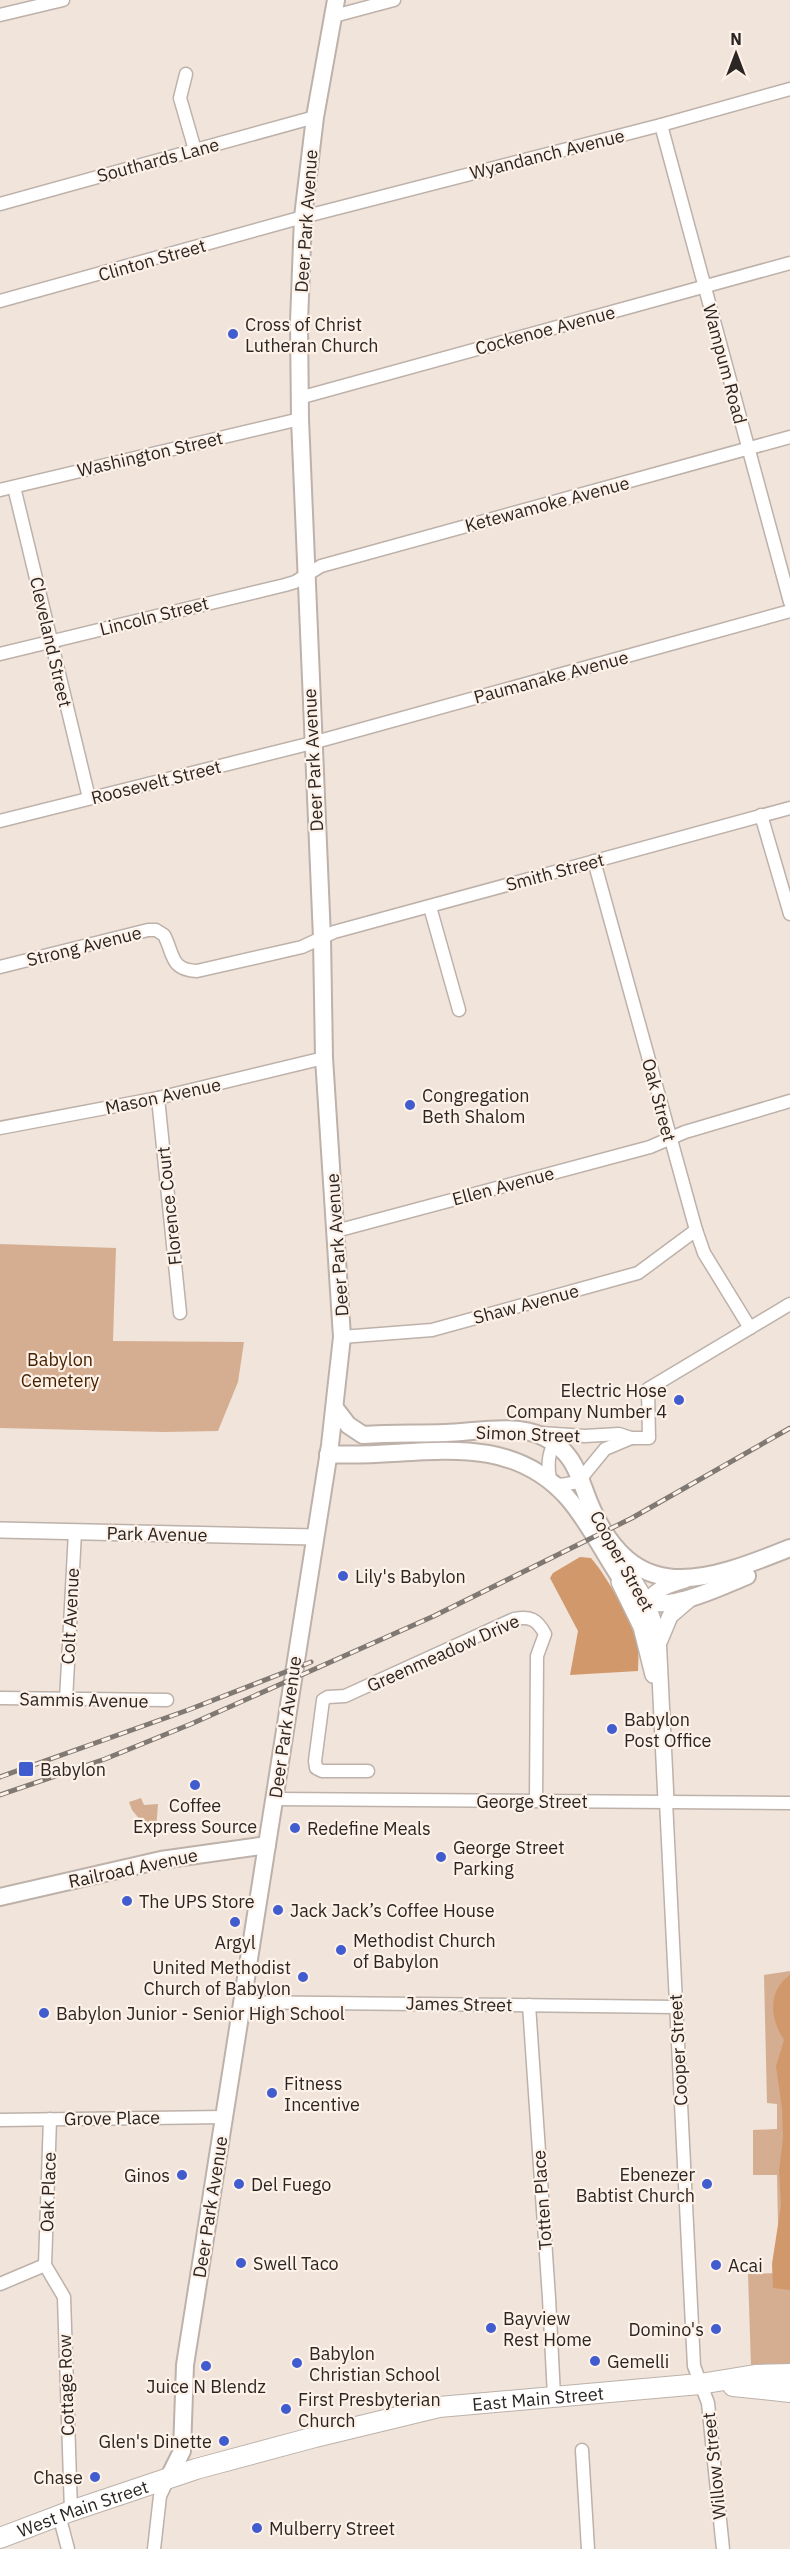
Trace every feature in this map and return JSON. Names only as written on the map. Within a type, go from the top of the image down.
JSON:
[{"type":"main road","name":"Deer Park Avenue","points":[[168,2479],[182,2451],[185,2366],[329,1450],[342,1336],[324,1058],[322,938],[299,398],[303,217],[315,117],[335,8]]},
{"type":"main road","name":"Simon Street","points":[[335,1408],[348,1425],[363,1435],[506,1430],[535,1432]]},
{"type":"main road","name":"Cooper Street","points":[[535,1432],[559,1439],[582,1479],[590,1504],[613,1543]]},
{"type":"main road","name":"Simon Street","points":[[329,1450],[405,1441],[442,1433]]},
{"type":"main road","name":"Simon Street","points":[[329,1450],[459,1450],[495,1454],[528,1468],[551,1483]]},
{"type":"main road","points":[[551,1483],[565,1495],[580,1514],[613,1569],[633,1595],[647,1602],[663,1604],[696,1595],[752,1574],[790,1553]]},
{"type":"main road","points":[[613,1543],[634,1563],[647,1571],[688,1580],[734,1569],[790,1548]]},
{"type":"main road","name":"Railroad Avenue","points":[[0,1897],[161,1860],[267,1845]]},
{"type":"main road","name":"East Main Street","points":[[168,2479],[315,2437],[439,2407],[700,2384],[755,2375],[790,2374]]},
{"type":"main road","name":"East Main Street","points":[[700,2384],[790,2392]]},
{"type":"main road","name":"West Main Street","points":[[0,2538],[65,2513],[168,2479]]},
{"type":"street","points":[[0,15],[63,0]]},
{"type":"street","points":[[335,8],[394,0]]},
{"type":"street","points":[[186,74],[180,98],[195,150]]},
{"type":"street","name":"Wyandanch Avenue","points":[[303,217],[661,125],[790,89]]},
{"type":"street","name":"Southards Lane","points":[[0,204],[315,117]]},
{"type":"street","name":"Wampum Road","points":[[661,125],[790,602]]},
{"type":"street","name":"Clinton Street","points":[[0,301],[303,217]]},
{"type":"street","name":"Cockenoe Avenue","points":[[299,398],[790,263]]},
{"type":"street","name":"Washington Street","points":[[0,490],[300,419]]},
{"type":"street","name":"Ketewamoke Avenue","points":[[305,573],[321,566],[790,437]]},
{"type":"street","name":"Cleveland Street","points":[[14,487],[89,798]]},
{"type":"street","name":"Lincoln Street","points":[[0,654],[285,585],[295,582],[305,573]]},
{"type":"street","name":"Paumanake Avenue","points":[[312,743],[790,611]]},
{"type":"street","name":"Roosevelt Street","points":[[0,820],[312,743]]},
{"type":"street","name":"Smith Street","points":[[322,938],[334,932],[790,808]]},
{"type":"street","points":[[762,815],[790,914]]},
{"type":"street","name":"Oak Street","points":[[594,861],[696,1230],[704,1253],[750,1328]]},
{"type":"street","points":[[430,907],[459,1010]]},
{"type":"street","name":"Strong Avenue","points":[[0,967],[148,930],[156,930],[164,935],[177,964],[186,970],[197,971],[302,947],[322,938]]},
{"type":"street","name":"Mason Avenue","points":[[0,1128],[158,1098],[324,1058]]},
{"type":"street","name":"Florence Court","points":[[158,1098],[180,1313]]},
{"type":"street","name":"Ellen Avenue","points":[[336,1231],[650,1146],[669,1138],[790,1101]]},
{"type":"street","name":"Shaw Avenue","points":[[342,1336],[432,1330],[638,1273],[696,1230]]},
{"type":"street","points":[[750,1328],[790,1304]]},
{"type":"street","name":"Simon Street","points":[[559,1439],[619,1434],[631,1438],[649,1438],[648,1389],[750,1328]]},
{"type":"street","points":[[559,1439],[548,1466],[551,1483],[570,1484],[582,1479],[598,1454],[604,1449],[631,1438]]},
{"type":"street","name":"Park Avenue","points":[[0,1530],[315,1537]]},
{"type":"street","name":"Colt Avenue","points":[[66,1700],[75,1532]]},
{"type":"street","name":"Cooper Street","points":[[613,1543],[647,1602],[659,1643],[694,2366],[700,2384]]},
{"type":"street","name":"Cooper Street","points":[[613,1569],[641,1628],[650,1656],[661,1716]]},
{"type":"street","points":[[641,1628],[647,1602],[661,1588],[688,1580]]},
{"type":"street","points":[[659,1643],[670,1616],[684,1602],[696,1595]]},
{"type":"street","name":"Greenmeadow Drive","points":[[368,1771],[322,1771],[316,1767],[323,1700],[328,1697],[345,1696],[514,1619],[529,1617],[535,1619],[545,1634],[537,1656],[537,1801]]},
{"type":"street","name":"Sammis Avenue","points":[[0,1698],[167,1700]]},
{"type":"street","name":"George Street","points":[[275,1799],[790,1803]]},
{"type":"street","name":"James Street","points":[[243,2002],[676,2007]]},
{"type":"street","name":"Totten Place","points":[[528,2005],[554,2396]]},
{"type":"street","name":"Grove Place","points":[[0,2120],[224,2117]]},
{"type":"street","name":"Oak Place","points":[[45,2265],[50,2119]]},
{"type":"street","points":[[0,2284],[45,2265]]},
{"type":"street","name":"Cottage Row","points":[[45,2265],[64,2297],[65,2513],[68,2549]]},
{"type":"street","name":"Willow Street","points":[[700,2384],[708,2403],[723,2549]]},
{"type":"street","points":[[582,2450],[588,2549]]},
{"type":"street","points":[[154,2549],[160,2496],[168,2479]]},
{"type":"green space","name":"Babylon Cemetery","points":[[0,1244],[116,1248],[113,1341],[244,1342],[238,1382],[218,1431],[0,1428]]},
{"type":"green space","points":[[141,1798],[144,1805],[158,1804],[156,1830],[151,1833],[132,1810],[129,1802]]},
{"type":"green space","points":[[790,1971],[790,2369],[770,2369],[769,2365],[751,2366],[748,2274],[779,2273],[777,2175],[753,2175],[753,2130],[777,2129],[777,2104],[767,2103],[764,1975]]},
{"type":"shaded area","points":[[580,1557],[591,1558],[619,1600],[638,1647],[638,1671],[570,1675],[578,1631],[550,1578],[553,1573]]},
{"type":"shaded area","points":[[790,1975],[790,2290],[773,2288],[772,2264],[781,2205],[779,2170],[783,2138],[782,2109],[776,2066],[784,2040],[776,2023],[773,2006],[777,1989]]},
{"type":"railway","points":[[0,1795],[105,1759],[191,1724],[434,1616],[632,1518],[790,1428]]},
{"type":"railway","points":[[0,1777],[188,1710],[311,1662]]},
{"type":"place","name":"Cross of Christ Lutheran Church","points":[[233,334]]},
{"type":"place","name":"Congregation Beth Shalom","points":[[410,1105]]},
{"type":"place","name":"Electric Hose Company Number 4","points":[[679,1400]]},
{"type":"place","name":"Lily's Babylon","points":[[343,1576]]},
{"type":"place","name":"Babylon Post Office","points":[[612,1729]]},
{"type":"place","name":"Babylon","points":[[26,1769]]},
{"type":"place","name":"Coffee Express Source","points":[[195,1785]]},
{"type":"place","name":"Redefine Meals","points":[[295,1828]]},
{"type":"place","name":"George Street Parking","points":[[441,1857]]},
{"type":"place","name":"The UPS Store","points":[[127,1901]]},
{"type":"place","name":"Jack Jack’s Coffee House","points":[[278,1910]]},
{"type":"place","name":"Argyl","points":[[235,1922]]},
{"type":"place","name":"Methodist Church of Babylon","points":[[341,1950]]},
{"type":"place","name":"United Methodist Church of Babylon","points":[[303,1977]]},
{"type":"place","name":"Babylon Junior - Senior High School","points":[[44,2013]]},
{"type":"place","name":"Fitness Incentive","points":[[272,2093]]},
{"type":"place","name":"Ginos","points":[[182,2175]]},
{"type":"place","name":"Del Fuego","points":[[239,2184]]},
{"type":"place","name":"Ebenezer Babtist Church","points":[[707,2184]]},
{"type":"place","name":"Swell Taco","points":[[241,2263]]},
{"type":"place","name":"Acai","points":[[716,2265]]},
{"type":"place","name":"Bayview Rest Home","points":[[491,2328]]},
{"type":"place","name":"Domino's","points":[[716,2329]]},
{"type":"place","name":"Gemelli","points":[[595,2361]]},
{"type":"place","name":"Babylon Christian School","points":[[297,2363]]},
{"type":"place","name":"Juice N Blendz","points":[[206,2366]]},
{"type":"place","name":"First Presbyterian Church","points":[[286,2409]]},
{"type":"place","name":"Glen's Dinette","points":[[224,2441]]},
{"type":"place","name":"Chase","points":[[95,2477]]},
{"type":"place","name":"Mulberry Street","points":[[257,2528]]}]
